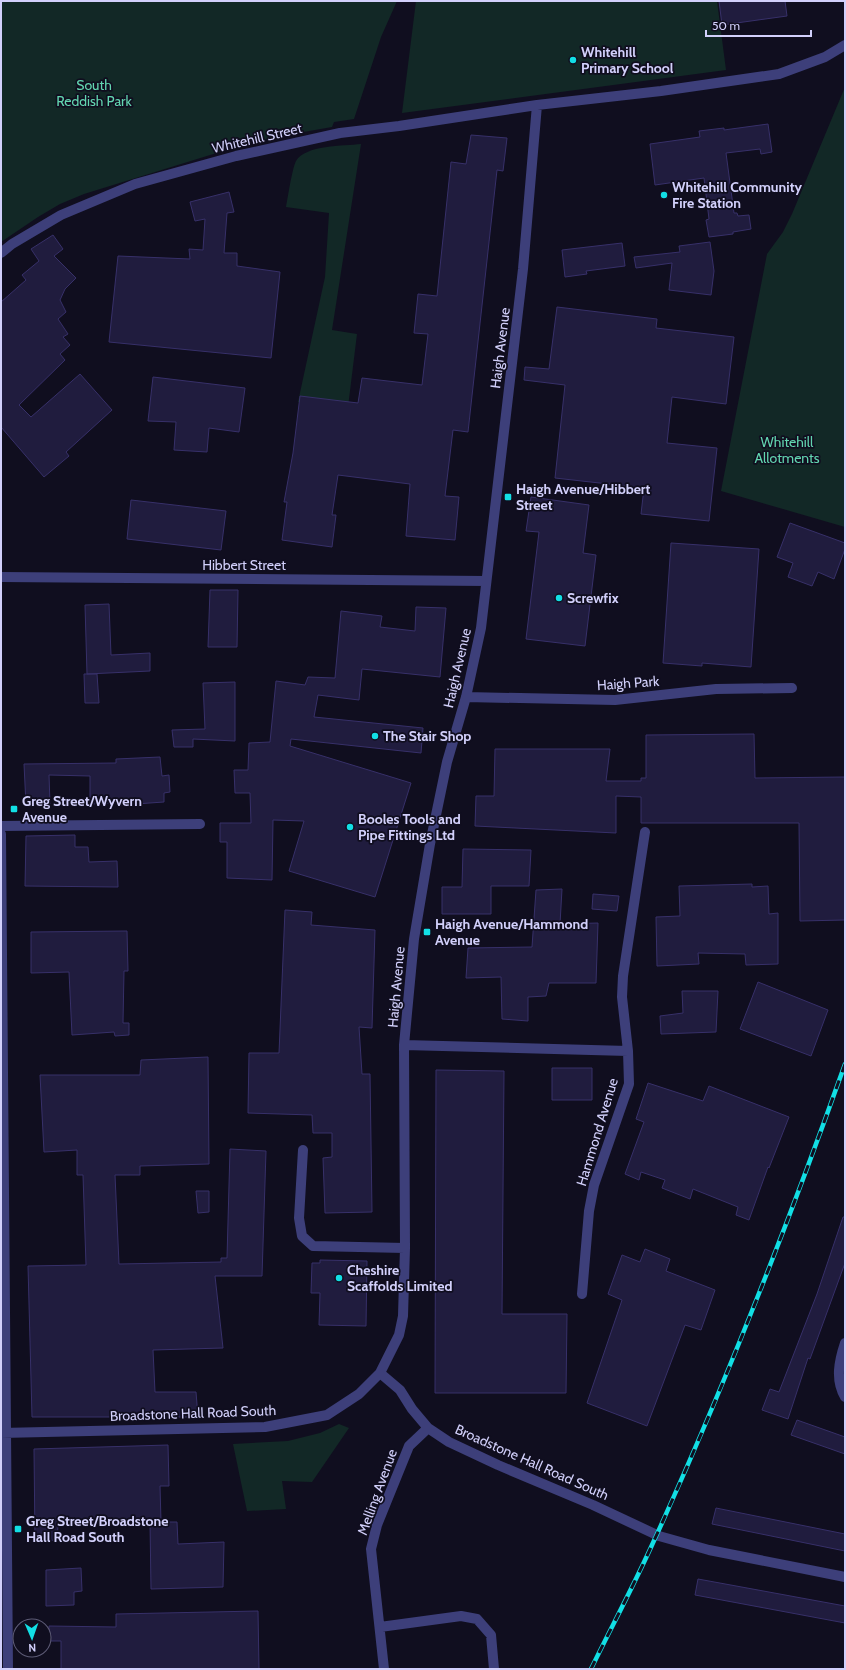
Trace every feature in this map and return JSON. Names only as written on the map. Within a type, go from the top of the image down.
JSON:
[{"type":"street","name":"Whitehill Street","points":[[1,253],[12,244],[61,216],[136,184],[236,156],[340,133],[399,126],[537,105],[661,91],[779,74],[825,57],[845,45]]},
{"type":"street","name":"Haigh Avenue","points":[[380,1374],[399,1335],[403,1316],[405,1248],[404,1045],[414,939],[430,844],[447,762],[466,697],[481,628],[523,268],[537,105]]},
{"type":"street","name":"Hibbert Street","points":[[1,577],[486,581]]},
{"type":"street","name":"Haigh Park","points":[[466,697],[615,700],[716,689],[792,688]]},
{"type":"street","points":[[1,826],[200,824]]},
{"type":"street","name":"Hammond Avenue","points":[[582,1294],[589,1211],[594,1186],[629,1084],[628,1050],[622,997],[623,976],[645,832]]},
{"type":"street","points":[[1,834],[3,1433],[8,1669]]},
{"type":"street","points":[[404,1045],[628,1050]]},
{"type":"street","points":[[303,1150],[299,1218],[302,1236],[313,1246],[405,1248]]},
{"type":"street","points":[[845,1343],[839,1361],[840,1389],[845,1397]]},
{"type":"street","name":"Broadstone Hall Road South","points":[[3,1433],[266,1427],[327,1414],[359,1394],[380,1374],[400,1390],[412,1409],[428,1428],[449,1442],[491,1462],[593,1505],[659,1536],[688,1545],[845,1577]]},
{"type":"street","name":"Melling Avenue","points":[[384,1669],[371,1550],[377,1525],[409,1446],[428,1428]]},
{"type":"street","points":[[380,1628],[461,1616],[477,1619],[491,1635],[494,1669]]},
{"type":"green space","name":"South Reddish Park","points":[[1,1],[397,1],[381,37],[354,119],[334,122],[332,127],[275,137],[223,151],[84,194],[60,204],[1,242]]},
{"type":"green space","name":"Whitehill Primary School","points":[[416,1],[717,1],[726,70],[402,113]]},
{"type":"green space","name":"Whitehill Allotments","points":[[845,87],[845,527],[721,491],[767,254],[783,232],[792,214]]},
{"type":"green space","points":[[361,144],[332,330],[357,334],[348,407],[298,402],[325,277],[329,213],[286,207],[293,170],[296,161],[308,152],[326,147]]},
{"type":"green space","points":[[339,1424],[349,1428],[312,1482],[282,1481],[286,1509],[247,1511],[233,1444],[288,1441],[320,1433]]},
{"type":"building","points":[[719,1],[785,1],[787,16],[722,25]]},
{"type":"building","points":[[768,124],[772,152],[761,154],[760,149],[726,153],[734,213],[737,213],[738,216],[749,215],[751,229],[733,232],[733,234],[709,237],[706,220],[709,219],[704,178],[655,185],[650,144],[700,137],[699,131],[724,128],[724,130]]},
{"type":"building","points":[[471,135],[507,138],[503,171],[497,170],[468,432],[453,430],[445,496],[459,497],[455,540],[406,536],[410,484],[338,475],[332,515],[336,515],[332,547],[282,540],[287,502],[284,502],[293,453],[300,396],[358,403],[362,378],[422,385],[428,334],[414,333],[418,294],[437,296],[451,162],[466,164]]},
{"type":"building","points":[[229,192],[234,212],[227,213],[224,253],[237,253],[237,266],[280,272],[271,358],[109,342],[118,256],[190,259],[189,249],[203,250],[205,219],[195,221],[190,202]]},
{"type":"building","points":[[53,235],[63,249],[54,256],[76,278],[65,289],[60,300],[66,312],[58,319],[68,334],[63,337],[70,345],[60,354],[65,360],[19,405],[31,417],[80,374],[112,410],[66,452],[69,456],[44,477],[1,427],[1,302],[26,280],[22,275],[39,261],[31,249]]},
{"type":"building","points":[[710,242],[714,271],[711,295],[669,290],[672,263],[636,268],[634,257],[680,252],[679,246]]},
{"type":"building","points":[[622,243],[625,266],[586,271],[587,274],[565,277],[562,250]]},
{"type":"building","points":[[557,307],[657,319],[656,328],[734,337],[726,404],[672,397],[667,443],[717,448],[709,521],[641,514],[644,488],[555,478],[565,385],[524,380],[525,367],[549,369]]},
{"type":"building","points":[[153,377],[245,388],[239,432],[209,428],[207,452],[174,450],[176,422],[148,421]]},
{"type":"building","points":[[531,497],[589,505],[583,553],[596,555],[585,646],[526,639],[539,532],[526,531]]},
{"type":"building","points":[[131,500],[226,511],[221,550],[127,539]]},
{"type":"building","points":[[790,523],[845,543],[845,549],[834,579],[818,572],[812,586],[788,577],[793,563],[777,557]]},
{"type":"building","points":[[671,543],[759,549],[751,667],[702,663],[702,666],[663,663]]},
{"type":"building","points":[[210,590],[238,590],[237,647],[208,647]]},
{"type":"building","points":[[109,604],[111,655],[150,653],[150,671],[87,674],[85,605]]},
{"type":"building","points":[[416,607],[446,608],[440,677],[362,669],[359,700],[318,695],[314,717],[423,728],[421,753],[291,739],[290,746],[411,783],[375,897],[289,871],[304,821],[273,820],[272,880],[227,878],[227,842],[220,842],[220,823],[251,823],[250,793],[235,793],[234,770],[248,770],[249,743],[270,742],[276,681],[305,685],[308,677],[335,678],[341,611],[382,616],[380,627],[415,631]]},
{"type":"building","points":[[84,674],[97,674],[99,703],[85,703]]},
{"type":"building","points":[[235,682],[235,741],[193,739],[193,747],[174,747],[172,730],[205,729],[203,683]]},
{"type":"building","points":[[754,734],[755,778],[845,777],[845,920],[800,921],[799,823],[641,823],[641,797],[616,796],[616,833],[475,826],[476,796],[494,796],[495,749],[610,749],[606,781],[641,781],[641,778],[646,778],[646,735]]},
{"type":"building","points":[[160,757],[162,776],[169,775],[170,792],[164,793],[164,802],[121,805],[120,803],[90,804],[90,776],[49,775],[50,804],[26,805],[24,764],[116,763],[116,759]]},
{"type":"building","points":[[75,835],[75,847],[88,847],[89,862],[117,861],[118,887],[25,886],[26,836]]},
{"type":"building","points":[[463,849],[531,850],[529,886],[491,886],[491,914],[442,914],[442,887],[462,887]]},
{"type":"building","points":[[752,884],[752,887],[768,886],[769,914],[778,913],[778,964],[746,965],[745,954],[698,953],[699,964],[657,966],[656,917],[680,916],[679,886]]},
{"type":"building","points":[[562,889],[560,924],[598,923],[596,983],[549,983],[546,996],[528,997],[528,1021],[502,1019],[501,977],[466,978],[468,948],[532,947],[536,890]]},
{"type":"building","points":[[593,894],[619,896],[617,911],[592,909]]},
{"type":"building","points":[[285,910],[312,912],[311,925],[375,930],[372,1028],[359,1027],[362,1074],[370,1074],[372,1212],[325,1213],[323,1158],[332,1157],[332,1133],[313,1133],[312,1115],[248,1113],[249,1053],[279,1053]]},
{"type":"building","points":[[127,931],[128,971],[124,971],[123,1023],[129,1023],[129,1035],[115,1036],[114,1032],[72,1035],[69,972],[31,973],[31,932]]},
{"type":"building","points":[[758,982],[828,1010],[811,1056],[740,1029]]},
{"type":"building","points":[[682,991],[718,991],[716,1032],[661,1034],[660,1016],[683,1013]]},
{"type":"building","points":[[208,1057],[209,1164],[140,1166],[140,1175],[115,1175],[119,1264],[221,1262],[221,1258],[227,1258],[230,1149],[266,1151],[262,1276],[215,1276],[223,1348],[153,1350],[155,1392],[196,1392],[198,1417],[32,1417],[28,1266],[86,1265],[83,1175],[77,1175],[77,1150],[44,1152],[40,1075],[140,1075],[141,1060]]},
{"type":"building","points":[[552,1068],[592,1068],[592,1100],[552,1100]]},
{"type":"building","points":[[436,1070],[504,1071],[502,1314],[567,1314],[566,1393],[435,1393]]},
{"type":"building","points":[[648,1083],[703,1101],[709,1086],[789,1117],[769,1168],[768,1167],[749,1220],[736,1215],[738,1207],[693,1189],[690,1199],[662,1188],[665,1180],[641,1172],[639,1180],[625,1174],[644,1122],[636,1119]]},
{"type":"building","points":[[196,1191],[209,1191],[209,1212],[198,1213]]},
{"type":"building","points":[[843,1217],[845,1217],[845,1263],[810,1359],[808,1358],[788,1419],[762,1410],[770,1389],[779,1392],[817,1294]]},
{"type":"building","points":[[645,1249],[670,1259],[666,1271],[715,1290],[701,1330],[685,1325],[647,1426],[587,1403],[622,1300],[608,1294],[622,1255],[640,1262]]},
{"type":"building","name":"Cheshire Scaffolds Limited","points":[[320,1260],[367,1261],[366,1326],[319,1325],[320,1293],[311,1293],[312,1263],[320,1263]]},
{"type":"building","points":[[797,1420],[845,1437],[845,1454],[791,1435]]},
{"type":"building","points":[[168,1445],[169,1486],[160,1486],[161,1522],[177,1522],[178,1544],[224,1542],[223,1587],[151,1589],[150,1521],[121,1519],[121,1523],[58,1525],[57,1540],[35,1541],[34,1449]]},
{"type":"building","points":[[716,1508],[845,1534],[845,1551],[712,1524]]},
{"type":"building","points":[[81,1568],[82,1591],[74,1592],[74,1605],[46,1606],[46,1570]]},
{"type":"building","points":[[698,1579],[845,1606],[845,1623],[695,1595]]},
{"type":"building","points":[[258,1611],[259,1669],[61,1669],[61,1641],[52,1641],[52,1626],[116,1627],[116,1614]]},
{"type":"railway","points":[[591,1669],[645,1561],[704,1427],[754,1307],[845,1064]]},
{"type":"place","name":"Whitehill Primary School","points":[[573,60]]},
{"type":"place","name":"Whitehill Community Fire Station","points":[[664,195]]},
{"type":"place","name":"Haigh Avenue/Hibbert Street","points":[[508,497]]},
{"type":"place","name":"Screwfix","points":[[559,598]]},
{"type":"place","name":"The Stair Shop","points":[[375,736]]},
{"type":"place","name":"Greg Street/Wyvern Avenue","points":[[14,809]]},
{"type":"place","name":"Booles Tools and Pipe Fittings Ltd","points":[[350,827]]},
{"type":"place","name":"Haigh Avenue/Hammond Avenue","points":[[427,932]]},
{"type":"place","name":"Cheshire Scaffolds Limited","points":[[339,1278]]},
{"type":"place","name":"Greg Street/Broadstone Hall Road South","points":[[18,1529]]}]
